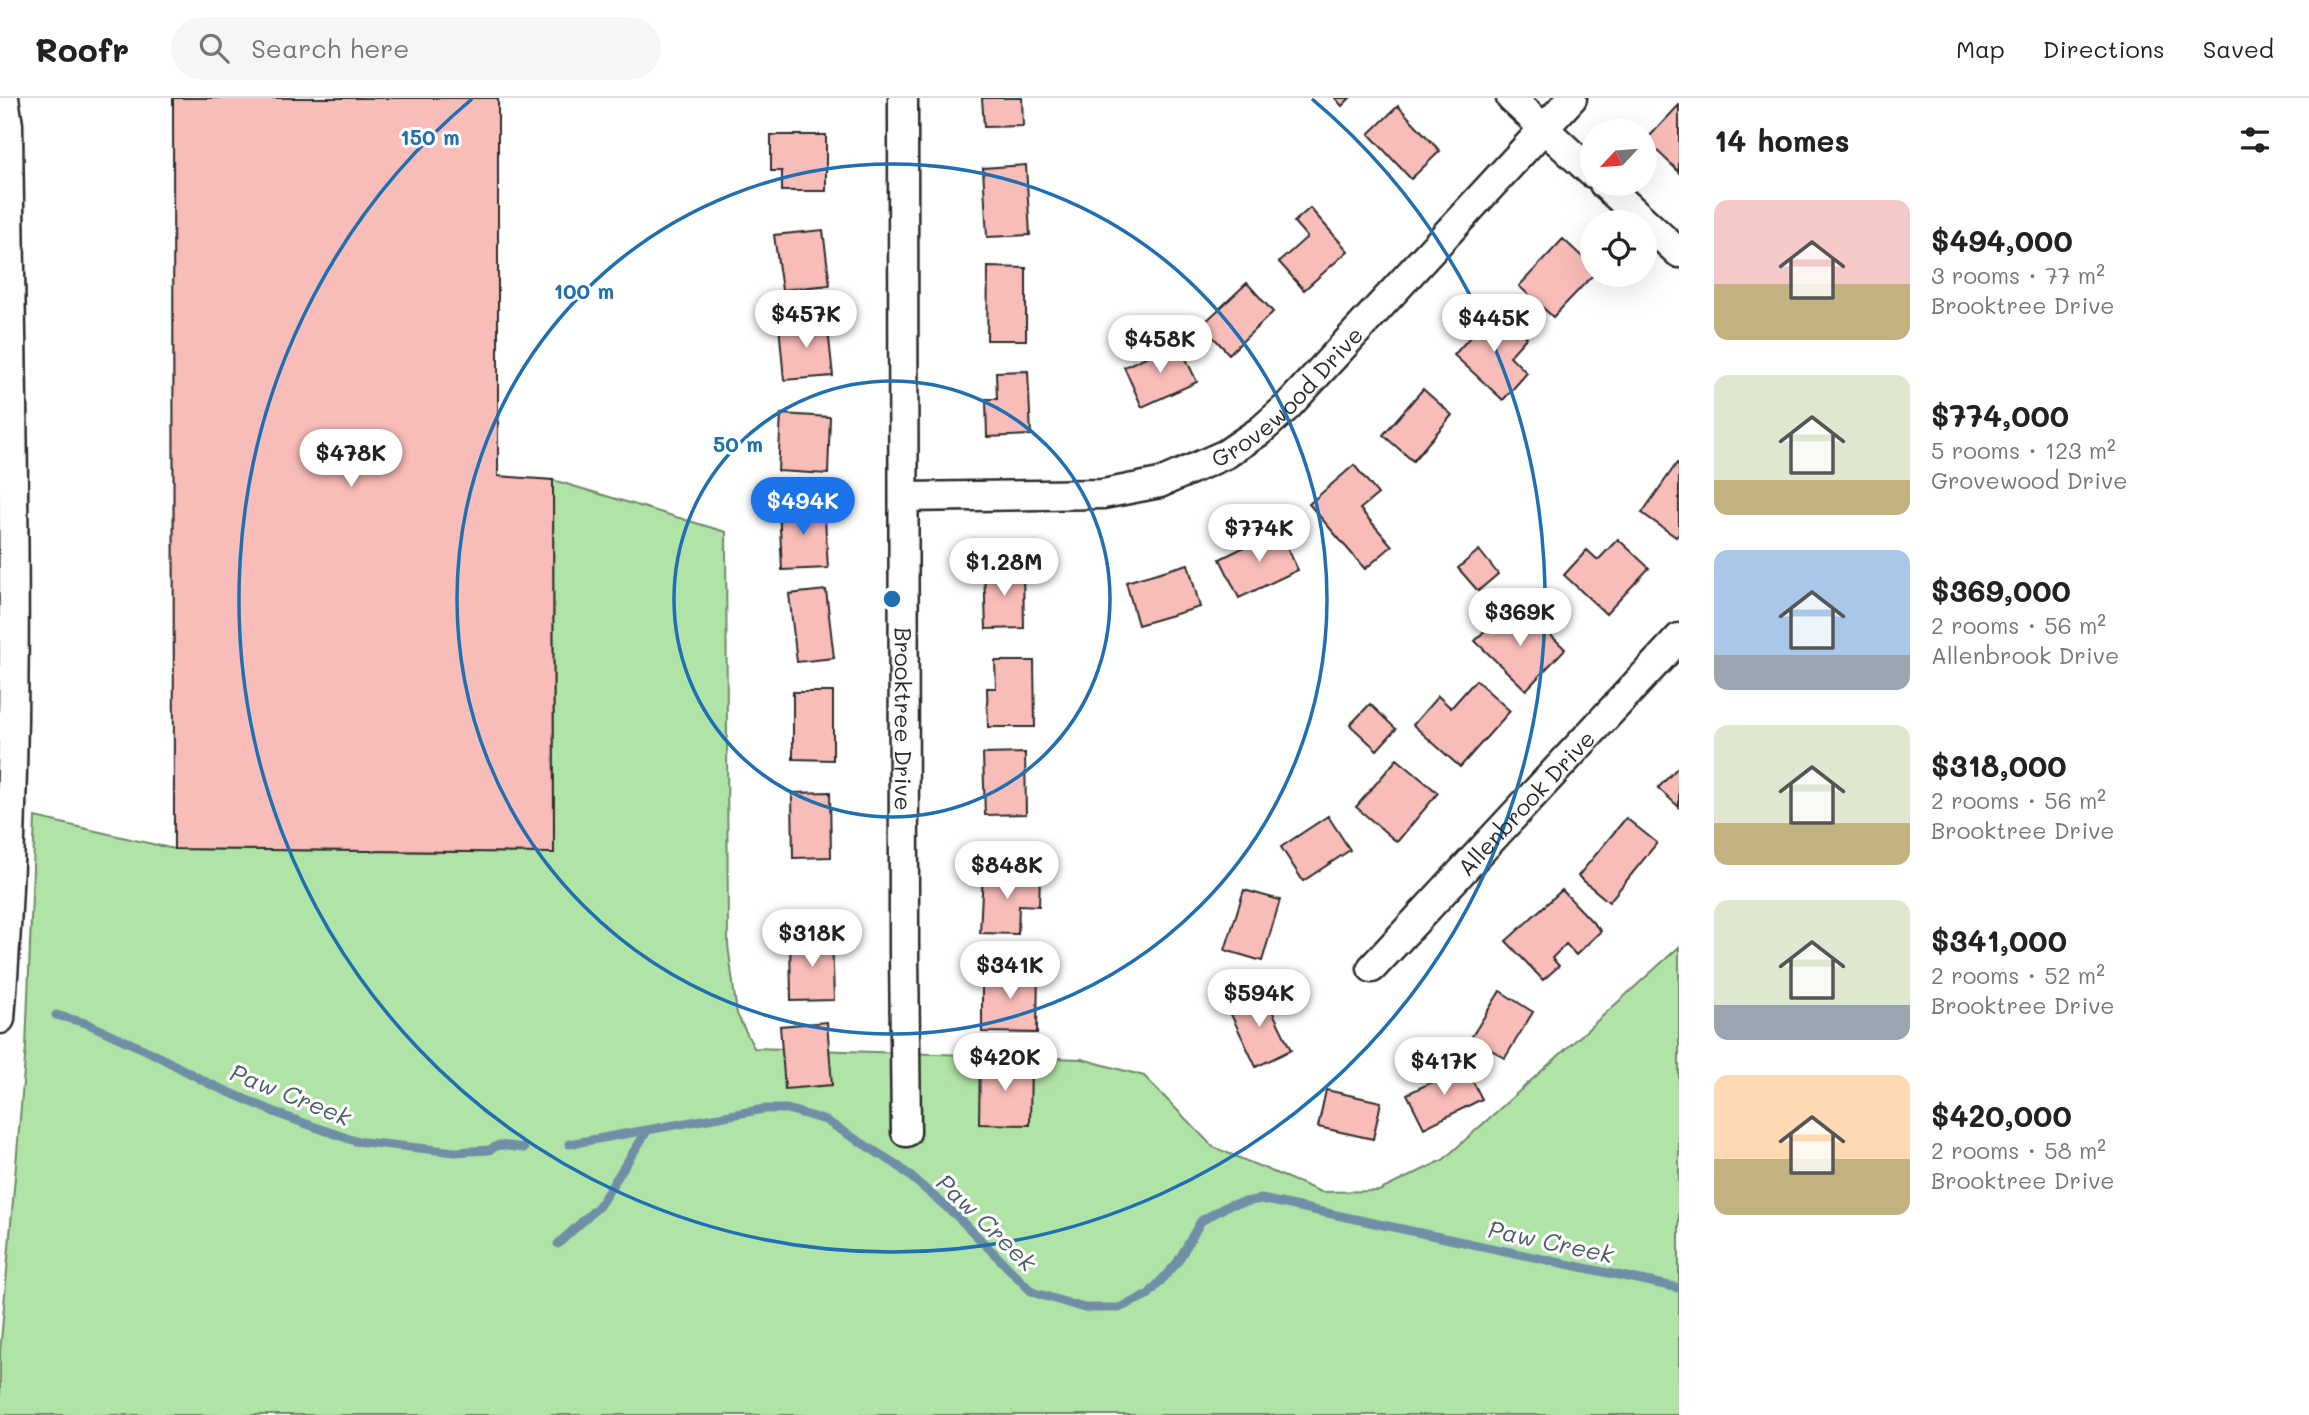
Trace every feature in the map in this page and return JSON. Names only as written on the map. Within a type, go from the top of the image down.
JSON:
[{"type":"street","points":[[0,1019],[10,807],[13,618],[8,125],[4,98]]},
{"type":"street","name":"Brooktree Drive","points":[[903,98],[906,1132]]},
{"type":"street","points":[[1511,98],[1580,162]]},
{"type":"street","name":"Grovewood Drive","points":[[904,497],[1103,494],[1160,483],[1226,454],[1260,431],[1287,407],[1572,98]]},
{"type":"street","points":[[1617,196],[1679,253]]},
{"type":"street","name":"Allenbrook Drive","points":[[1372,968],[1679,638]]},
{"type":"green space","points":[[553,480],[726,532],[728,945],[737,1014],[754,1048],[1082,1059],[1144,1076],[1213,1147],[1321,1192],[1379,1191],[1443,1160],[1679,947],[1679,1415],[0,1415],[0,1353],[26,1047],[35,817],[174,849],[554,853]]},
{"type":"building","points":[[173,98],[498,98],[498,476],[553,480],[554,853],[174,849]]},
{"type":"building","points":[[982,98],[1022,98],[1023,126],[984,127]]},
{"type":"building","points":[[1335,98],[1350,98],[1342,106]]},
{"type":"building","points":[[1679,105],[1679,172],[1657,151],[1657,128]]},
{"type":"building","points":[[1398,106],[1440,151],[1411,179],[1369,134]]},
{"type":"building","points":[[771,135],[826,135],[826,191],[782,191],[782,171],[771,171]]},
{"type":"building","points":[[1026,165],[1030,235],[987,237],[983,168]]},
{"type":"building","points":[[1310,208],[1348,251],[1304,290],[1279,262],[1307,237],[1294,222]]},
{"type":"building","points":[[823,230],[830,285],[782,290],[774,235]]},
{"type":"building","points":[[1563,239],[1580,255],[1582,287],[1553,317],[1519,286]]},
{"type":"building","points":[[988,267],[1026,268],[1026,340],[987,340]]},
{"type":"building","points":[[1247,283],[1273,312],[1229,354],[1202,325]]},
{"type":"building","points":[[1495,309],[1527,337],[1510,356],[1527,373],[1503,400],[1454,355]]},
{"type":"building","points":[[827,320],[833,376],[784,380],[779,325]]},
{"type":"building","points":[[1178,342],[1197,382],[1142,407],[1124,367]]},
{"type":"building","points":[[1028,371],[1031,435],[987,437],[986,399],[997,399],[996,372]]},
{"type":"building","points":[[1423,389],[1452,415],[1413,461],[1383,435]]},
{"type":"building","points":[[781,414],[830,417],[828,474],[778,471]]},
{"type":"building","points":[[1677,463],[1679,533],[1676,537],[1642,513]]},
{"type":"building","points":[[1354,465],[1378,494],[1360,509],[1392,546],[1365,569],[1309,504]]},
{"type":"building","points":[[824,503],[828,568],[782,570],[779,506]]},
{"type":"building","points":[[1279,530],[1298,570],[1239,598],[1220,559]]},
{"type":"building","points":[[1618,539],[1649,568],[1606,614],[1564,575],[1587,550],[1598,560]]},
{"type":"building","points":[[1479,550],[1498,574],[1478,591],[1458,568]]},
{"type":"building","points":[[1188,564],[1200,607],[1138,625],[1126,582]]},
{"type":"building","points":[[1023,568],[1024,628],[986,629],[984,569]]},
{"type":"building","points":[[826,590],[834,658],[797,662],[789,594]]},
{"type":"building","points":[[1501,613],[1516,628],[1529,614],[1565,649],[1526,690],[1475,641]]},
{"type":"building","points":[[995,661],[1034,661],[1035,727],[988,727],[987,688],[996,688]]},
{"type":"building","points":[[1476,680],[1510,711],[1460,767],[1413,725],[1438,696],[1451,708]]},
{"type":"building","points":[[793,692],[833,692],[833,760],[793,759]]},
{"type":"building","points":[[1370,704],[1396,729],[1377,750],[1350,725]]},
{"type":"building","points":[[1025,753],[1026,814],[985,815],[983,754]]},
{"type":"building","points":[[1397,759],[1438,793],[1397,842],[1356,807]]},
{"type":"building","points":[[1679,766],[1679,807],[1658,788]]},
{"type":"building","points":[[830,792],[831,857],[793,858],[792,793]]},
{"type":"building","points":[[1328,816],[1350,850],[1303,881],[1281,847]]},
{"type":"building","points":[[1626,818],[1657,843],[1609,902],[1578,876]]},
{"type":"building","points":[[983,873],[1040,875],[1039,906],[1019,905],[1018,934],[980,933]]},
{"type":"building","points":[[1244,890],[1280,900],[1262,961],[1225,950]]},
{"type":"building","points":[[1562,890],[1601,931],[1576,955],[1566,944],[1552,958],[1559,966],[1543,980],[1506,941]]},
{"type":"building","points":[[832,936],[834,1000],[791,1001],[790,937]]},
{"type":"building","points":[[982,969],[1038,970],[1037,1033],[982,1032]]},
{"type":"building","points":[[1500,991],[1533,1012],[1505,1058],[1471,1038]]},
{"type":"building","points":[[1263,992],[1291,1050],[1256,1067],[1228,1008]]},
{"type":"building","points":[[827,1022],[832,1085],[785,1089],[780,1026]]},
{"type":"building","points":[[980,1060],[1031,1061],[1030,1125],[979,1124]]},
{"type":"building","points":[[1465,1066],[1482,1099],[1424,1128],[1407,1094]]},
{"type":"building","points":[[1326,1090],[1381,1102],[1373,1139],[1318,1127]]},
{"type":"waterway","name":"Paw Creek","points":[[56,1015],[86,1023],[150,1052],[210,1084],[284,1116],[355,1141],[455,1152],[489,1150],[499,1145],[524,1148]]},
{"type":"waterway","name":"Paw Creek","points":[[569,1144],[764,1109],[787,1109],[825,1120],[897,1165],[957,1216],[1032,1292],[1084,1308],[1119,1308],[1148,1295],[1177,1263],[1201,1221],[1229,1205],[1261,1199],[1679,1288]]},
{"type":"waterway","points":[[558,1244],[599,1206],[647,1131]]}]
